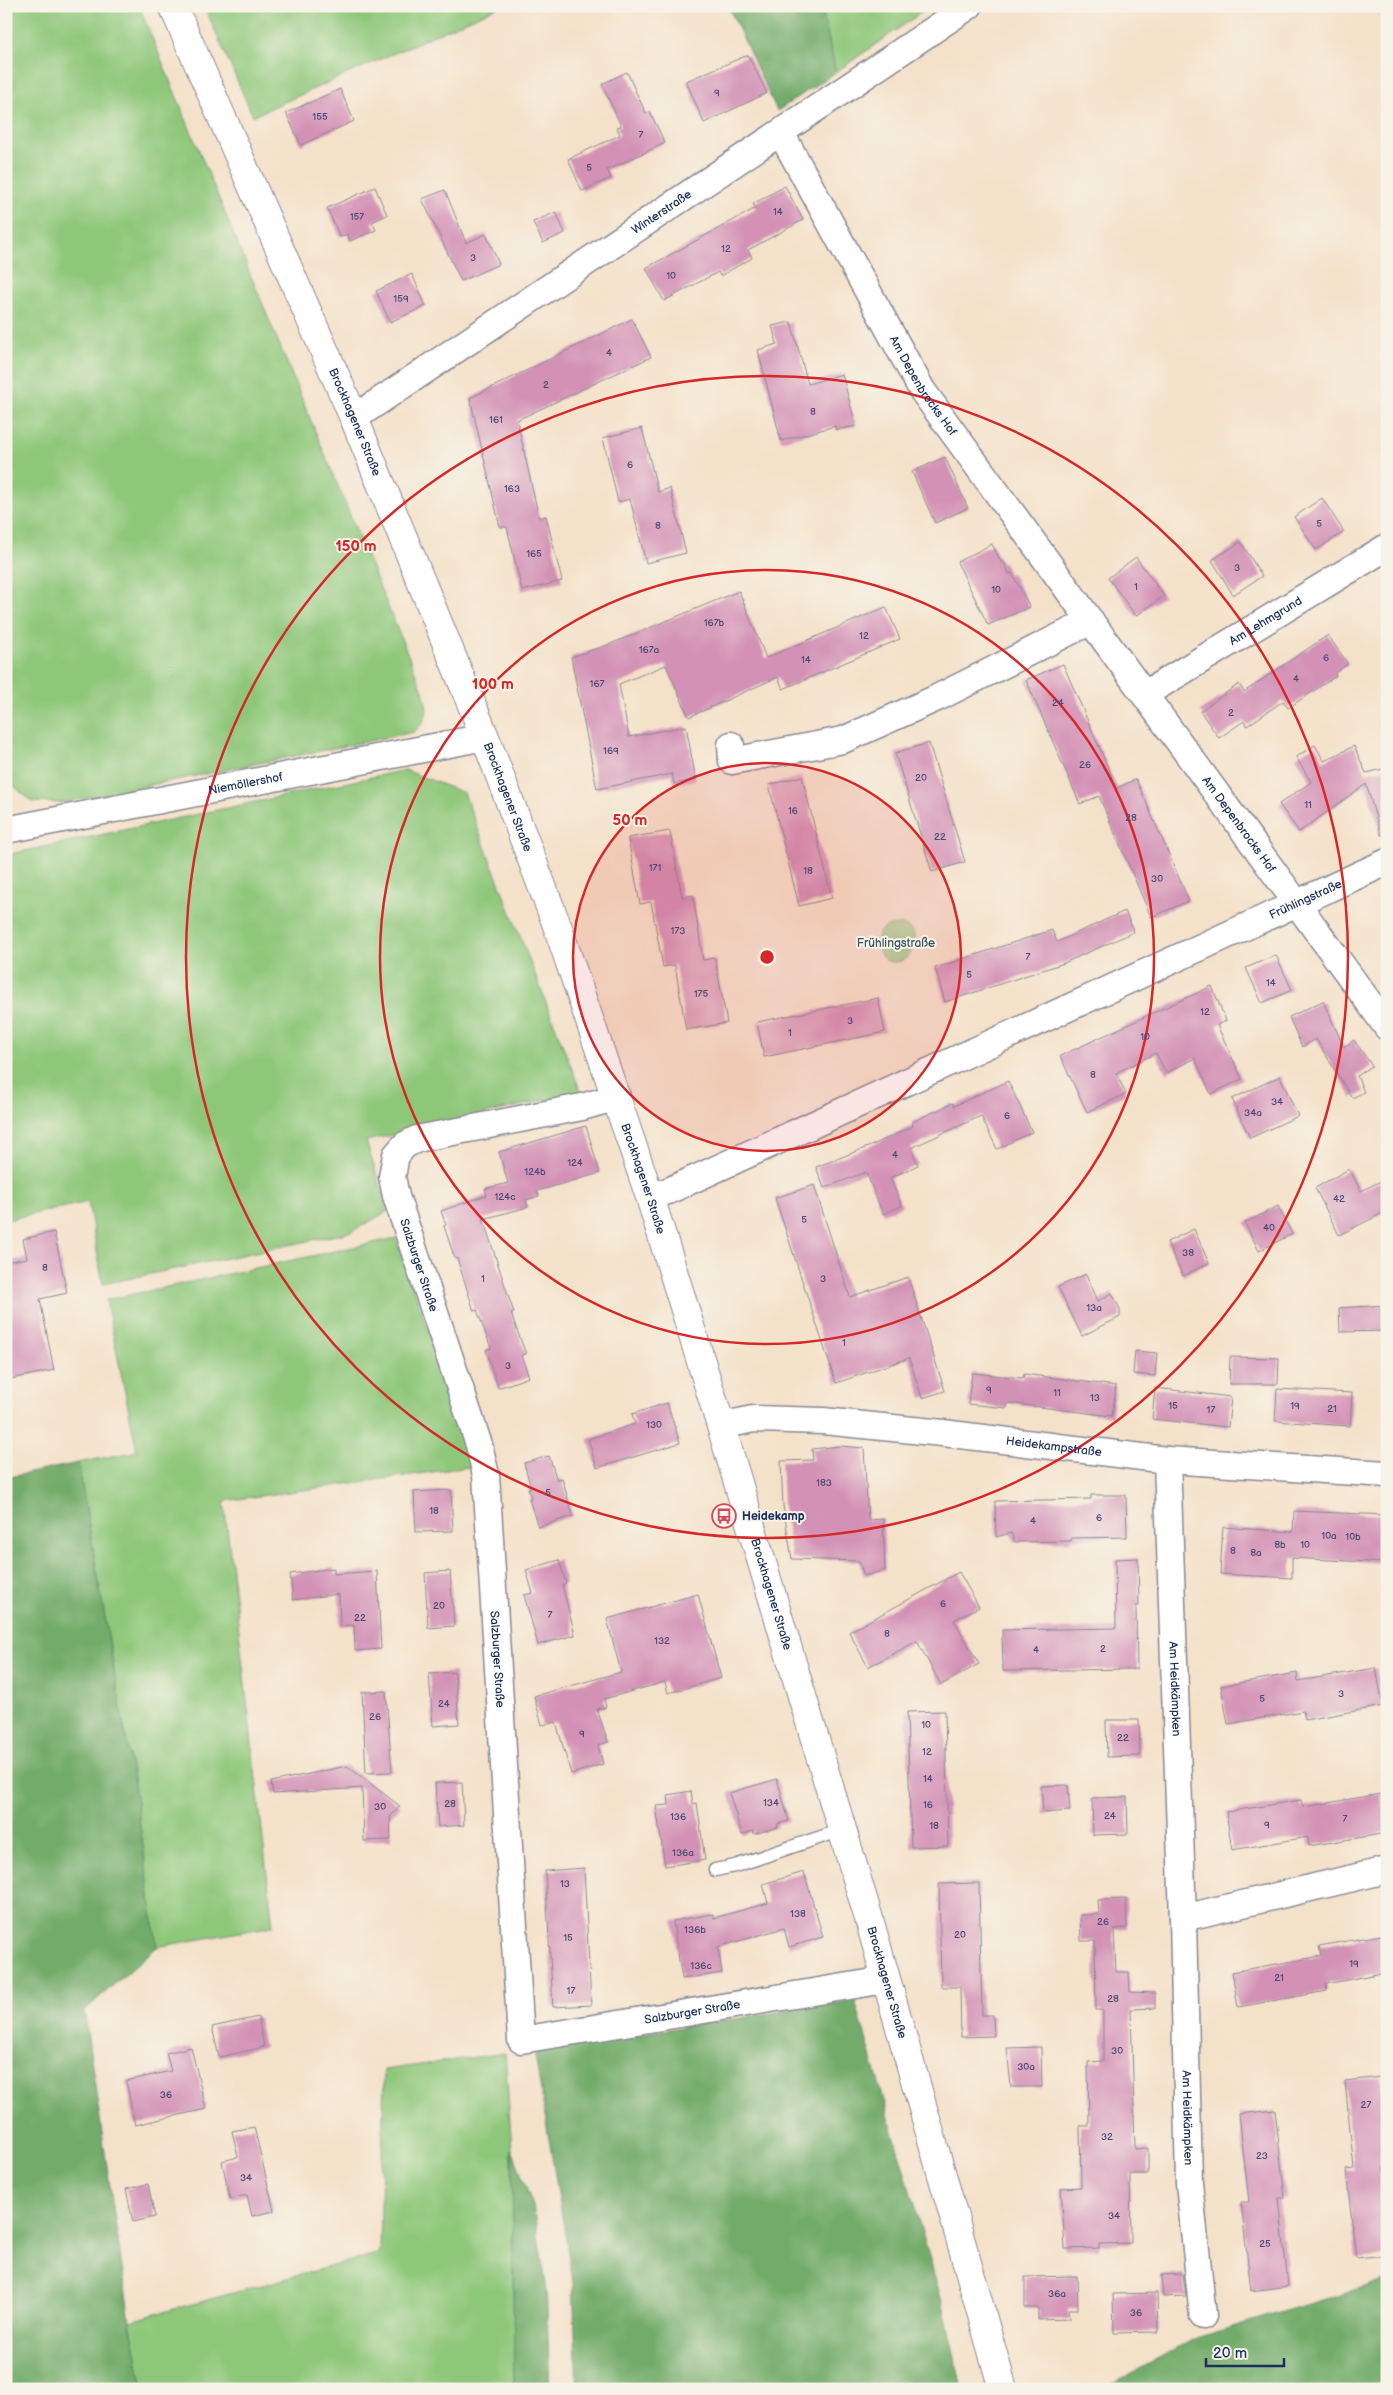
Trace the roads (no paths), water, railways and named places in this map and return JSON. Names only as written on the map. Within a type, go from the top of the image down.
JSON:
[{"type":"main road","name":"Brockhagener Straße","points":[[173,6],[354,418],[485,737],[558,928],[617,1097],[721,1426],[842,1830],[1003,2389]]},
{"type":"street","name":"Winterstraße","points":[[354,418],[969,6]]},
{"type":"street","name":"Am Depenbrocks Hof","points":[[781,133],[922,390],[1387,1027]]},
{"type":"street","name":"Am Lehmgrund","points":[[1145,694],[1387,547]]},
{"type":"street","points":[[730,746],[732,761],[843,740],[936,698],[1091,621]]},
{"type":"street","name":"Niemöllershof","points":[[7,827],[485,737]]},
{"type":"street","name":"Frühlingstraße","points":[[650,1197],[705,1174],[1387,862]]},
{"type":"street","name":"Salzburger Straße","points":[[617,1097],[582,1107],[417,1139],[405,1145],[396,1155],[393,1165],[392,1177],[402,1221],[484,1460],[521,2040],[886,1980]]},
{"type":"street","name":"Heidekampstraße","points":[[721,1426],[753,1419],[823,1421],[944,1433],[1166,1460],[1387,1474]]},
{"type":"street","name":"Am Heidkämpken","points":[[1166,1460],[1183,1918],[1189,2183],[1203,2316]]},
{"type":"street","points":[[1183,1918],[1387,1870]]},
{"type":"lane","points":[[714,1870],[735,1866],[842,1830]]},
{"type":"place","name":"Heidekamp","points":[[724,1516]]}]
